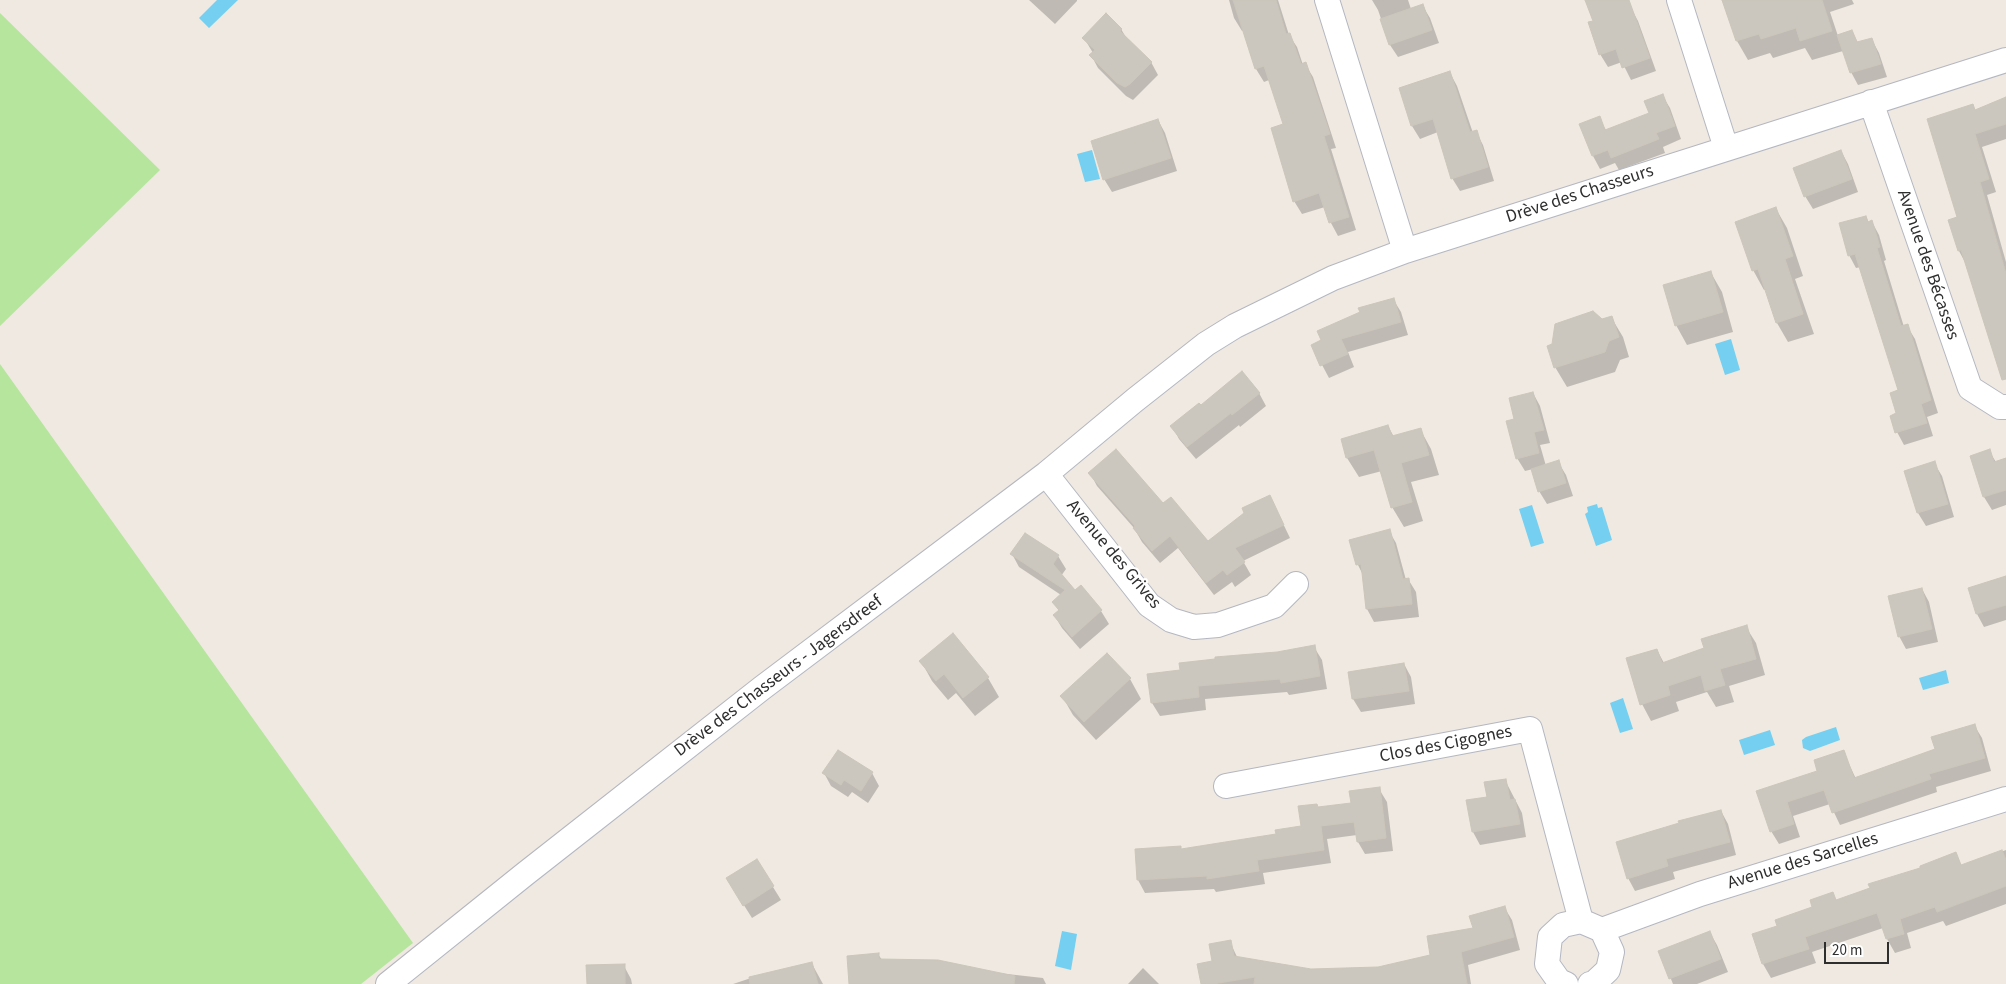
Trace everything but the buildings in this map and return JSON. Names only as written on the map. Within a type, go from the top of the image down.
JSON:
[{"type":"street","points":[[1327,0],[1404,251]]},
{"type":"street","points":[[1679,0],[1726,148]]},
{"type":"street","name":"Drève des Chasseurs","points":[[1171,371],[1206,344],[1265,310],[1333,278],[1404,251],[2006,60]]},
{"type":"street","name":"Avenue des Bécasses","points":[[1871,102],[1970,388],[2000,407],[2006,408]]},
{"type":"street","name":"Drève des Chasseurs - Jagersdreef","points":[[388,984],[533,867],[762,688],[1046,474],[1171,371]]},
{"type":"street","name":"Avenue des Grives","points":[[1046,474],[1149,604],[1171,620],[1194,626],[1218,625],[1274,606],[1296,584]]},
{"type":"street","name":"Clos des Cigognes","points":[[1226,786],[1530,729],[1592,926]]},
{"type":"street","name":"Avenue des Sarcelles","points":[[1560,983],[1547,964],[1550,937],[1563,925],[1592,926],[2006,799]]},
{"type":"street","points":[[1590,984],[1594,983],[1608,970],[1612,952],[1592,926]]},
{"type":"green space","points":[[0,13],[160,170],[0,326]]},
{"type":"green space","points":[[0,364],[413,943],[361,984],[0,984]]},
{"type":"water","points":[[217,0],[238,0],[209,28],[199,18]]},
{"type":"water","points":[[1092,150],[1100,179],[1085,182],[1077,154]]},
{"type":"water","points":[[1731,339],[1740,370],[1725,375],[1715,344]]},
{"type":"water","points":[[1597,504],[1598,508],[1602,507],[1612,540],[1596,546],[1585,514],[1588,512],[1587,507]]},
{"type":"water","points":[[1532,505],[1544,543],[1531,547],[1519,509]]},
{"type":"water","points":[[1946,670],[1949,683],[1923,690],[1919,678]]},
{"type":"water","points":[[1623,698],[1633,729],[1620,733],[1610,703]]},
{"type":"water","points":[[1836,727],[1840,740],[1810,751],[1803,748],[1802,740],[1806,737]]},
{"type":"water","points":[[1770,730],[1775,745],[1744,755],[1739,740]]},
{"type":"water","points":[[1062,931],[1077,934],[1071,970],[1055,966]]}]
